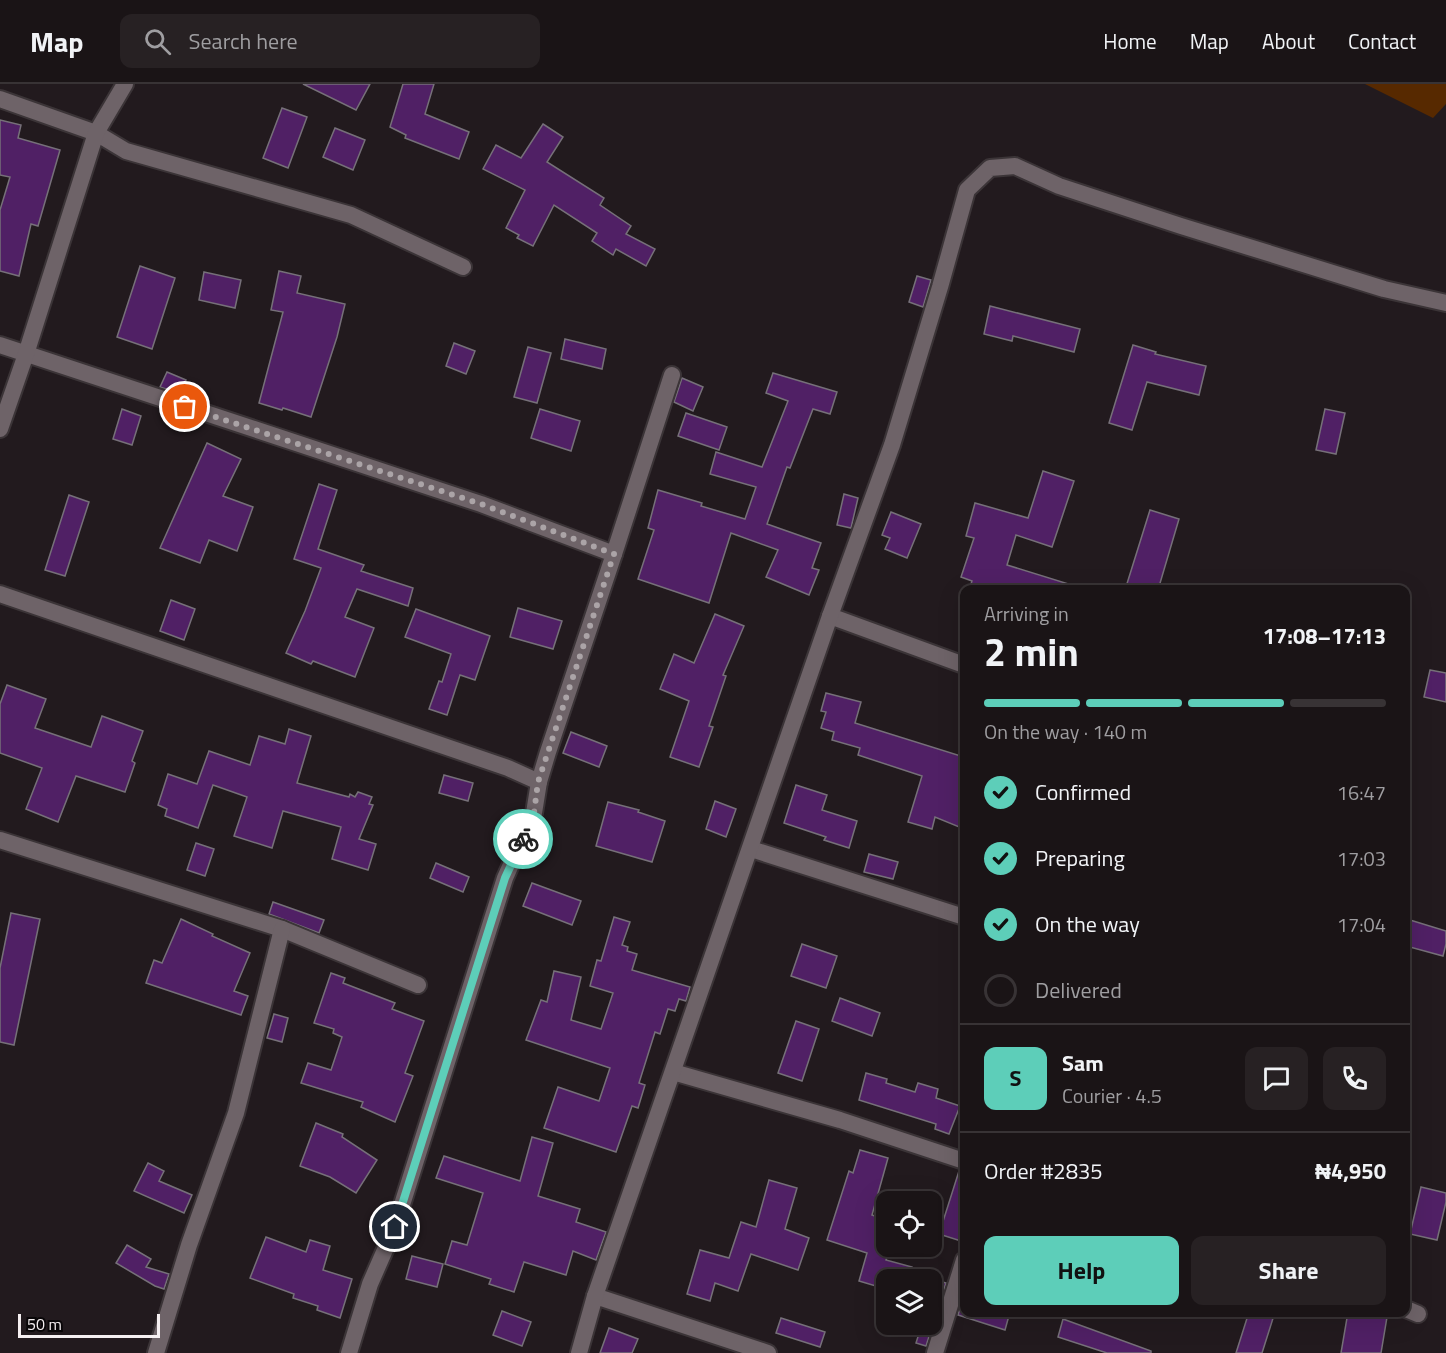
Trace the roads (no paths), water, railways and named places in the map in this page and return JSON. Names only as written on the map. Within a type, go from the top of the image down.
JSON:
[{"type":"street","points":[[0,429],[96,133],[126,84]]},
{"type":"street","points":[[0,99],[96,133],[126,151],[351,215],[463,267]]},
{"type":"street","points":[[579,1353],[595,1296],[830,616],[892,445],[967,190],[990,168],[1015,166],[1059,186],[1181,226],[1384,289],[1446,303]]},
{"type":"street","points":[[0,345],[481,504],[614,554]]},
{"type":"street","points":[[349,1353],[370,1284],[395,1227],[505,878],[534,813],[538,782],[672,375]]},
{"type":"street","points":[[0,594],[508,768],[538,782]]},
{"type":"street","points":[[830,616],[960,664]]},
{"type":"street","points":[[0,840],[282,929],[418,985]]},
{"type":"street","points":[[751,849],[960,916]]},
{"type":"street","points":[[156,1353],[189,1245],[236,1113],[282,929]]},
{"type":"street","points":[[674,1071],[840,1120],[960,1160]]},
{"type":"street","points":[[935,1353],[960,1273]]},
{"type":"street","points":[[595,1296],[768,1353]]}]
